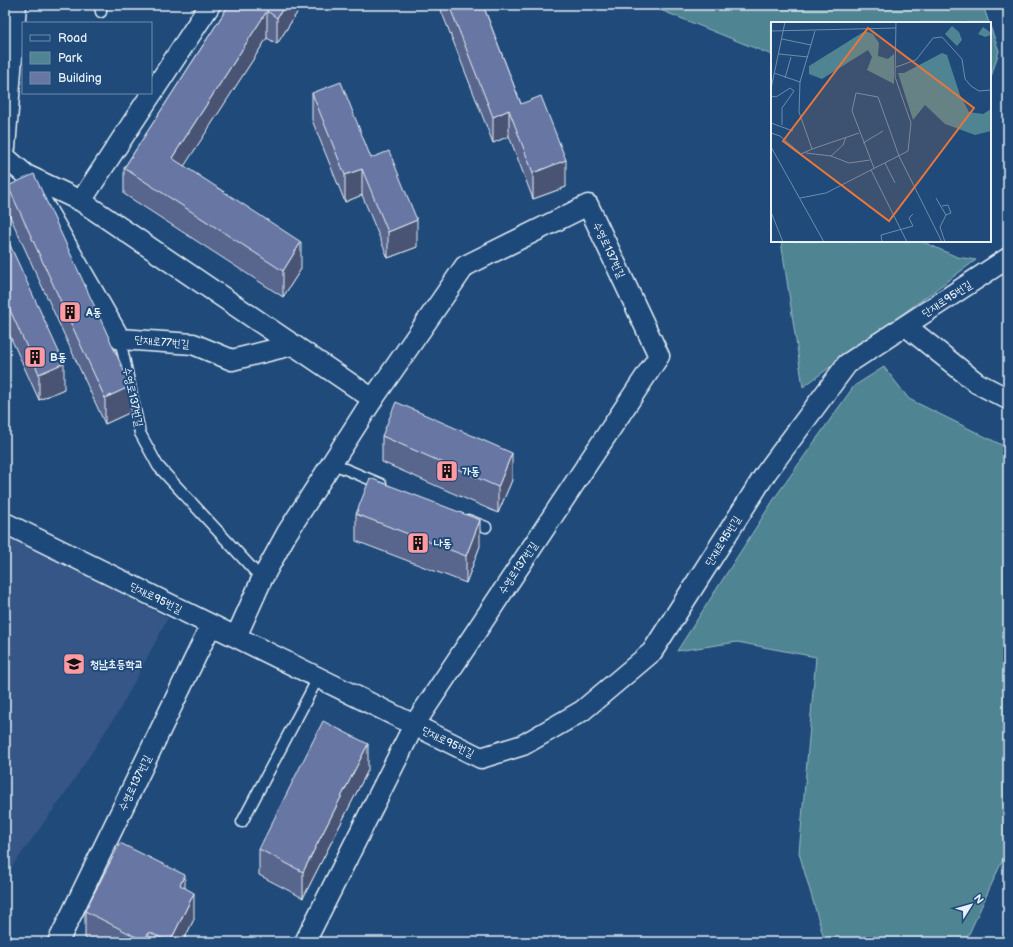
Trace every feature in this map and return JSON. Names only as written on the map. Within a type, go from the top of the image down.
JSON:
[{"type":"street","points":[[5,148],[16,5]]},
{"type":"street","points":[[152,93],[210,5]]},
{"type":"street","points":[[81,201],[151,94]]},
{"type":"street","name":"단재로77번길","points":[[5,158],[26,175],[81,201],[373,399]]},
{"type":"street","name":"단재로77번길","points":[[26,175],[120,339],[193,344],[232,360],[292,345]]},
{"type":"street","name":"수영로137번길","points":[[236,637],[262,579],[287,533],[373,399],[465,266],[588,205],[659,356],[414,725]]},
{"type":"street","name":"단재로95번길","points":[[5,524],[481,758],[523,745],[582,711],[652,652],[766,473],[847,364],[1008,258]]},
{"type":"street","points":[[906,326],[977,383],[1008,399]]},
{"type":"street","name":"수영로137번길","points":[[58,942],[211,625]]},
{"type":"street","name":"단재로95번길","points":[[306,942],[414,725]]},
{"type":"lane","name":"수영로137번길","points":[[120,339],[140,433],[158,466],[262,579]]},
{"type":"lane","points":[[331,463],[390,488]]},
{"type":"lane","points":[[457,515],[486,527]]},
{"type":"lane","points":[[242,822],[318,678]]},
{"type":"shaded area","name":"청남초등학교","points":[[5,533],[168,618],[119,711],[62,798],[5,876]]},
{"type":"green space","points":[[648,5],[983,5],[989,22],[771,22],[771,55]]},
{"type":"green space","points":[[991,29],[999,51],[991,77]]},
{"type":"green space","points":[[781,242],[923,242],[957,257],[976,260],[803,387]]},
{"type":"green space","points":[[884,367],[909,399],[1008,448],[1008,848],[968,936],[971,942],[825,942],[799,853],[816,657],[737,642],[677,651],[776,496],[854,386]]},
{"type":"building","points":[[229,5],[285,5],[277,18],[267,11],[172,158],[301,242],[283,271],[124,168]]},
{"type":"building","points":[[449,5],[483,5],[521,104],[541,96],[566,160],[533,173],[509,110],[493,117]]},
{"type":"building","points":[[341,82],[371,158],[389,151],[417,220],[388,232],[362,169],[345,175],[312,93]]},
{"type":"building","points":[[34,174],[131,386],[105,398],[8,186]]},
{"type":"building","points":[[5,234],[64,363],[39,374],[5,299]]},
{"type":"building","points":[[396,402],[512,453],[498,487],[382,436]]},
{"type":"building","points":[[370,478],[480,520],[466,556],[356,514]]},
{"type":"building","points":[[323,721],[368,744],[303,872],[259,849]]},
{"type":"building","points":[[120,843],[185,875],[180,885],[194,893],[170,942],[149,932],[144,941],[85,911]]},
{"type":"place","name":"A동","points":[[70,312]]},
{"type":"place","name":"B동","points":[[35,357]]},
{"type":"place","name":"가동","points":[[447,471]]},
{"type":"place","name":"나동","points":[[418,543]]},
{"type":"place","name":"청남초등학교","points":[[74,664]]}]
